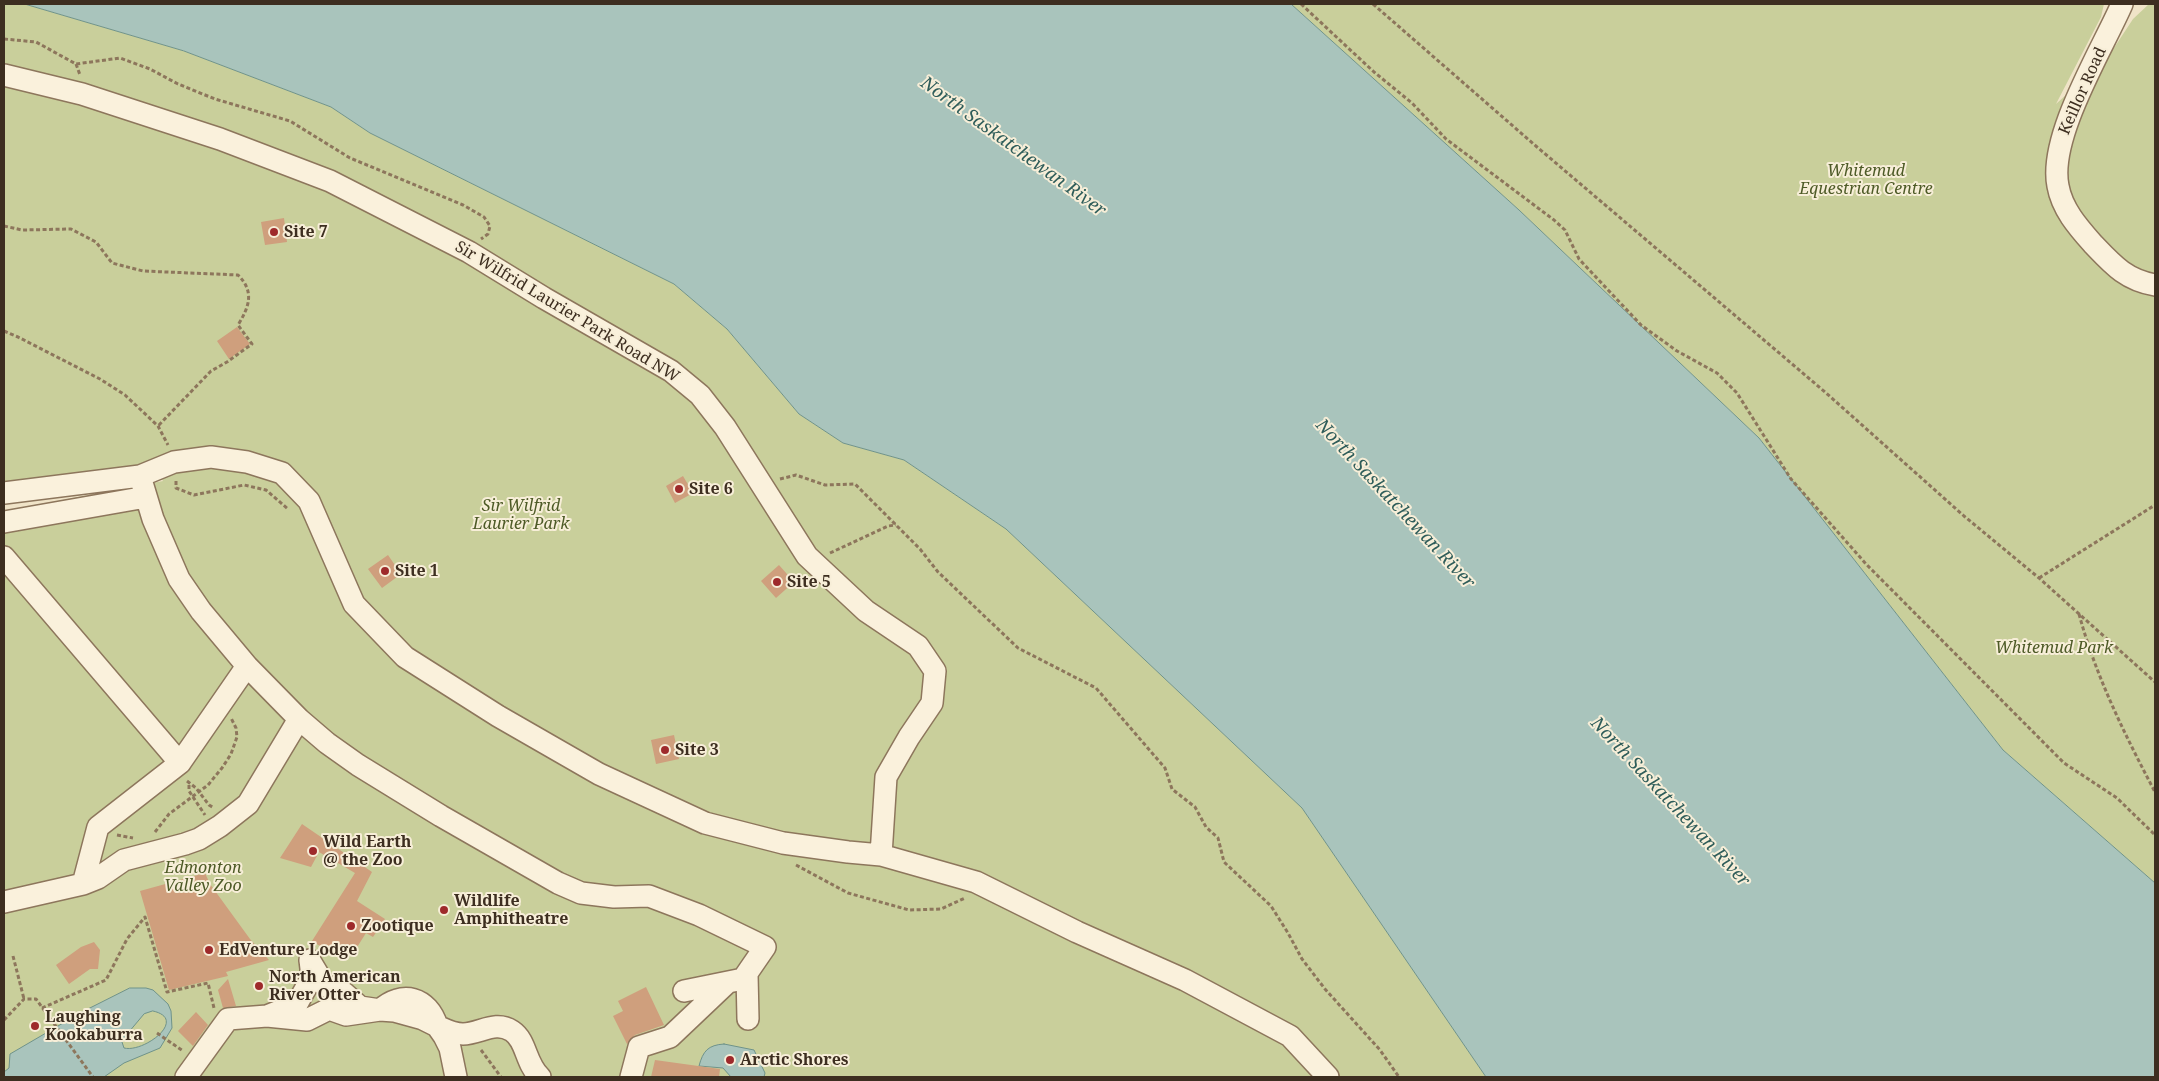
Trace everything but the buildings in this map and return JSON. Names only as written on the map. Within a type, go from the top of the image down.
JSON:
[{"type":"street","name":"Keillor Road","points":[[2122,4],[2069,118],[2059,153],[2058,185],[2064,206],[2079,227],[2112,264],[2128,277],[2155,285]]},
{"type":"street","name":"Sir Wilfrid Laurier Park Road NW","points":[[4,75],[82,94],[211,136],[330,181],[469,252],[544,298],[671,371],[700,395],[725,427],[807,556],[866,611],[918,646],[935,672],[932,703],[909,736],[886,777],[881,855]]},
{"type":"street","points":[[4,493],[140,476],[174,462],[211,457],[248,462],[282,473],[309,501],[354,604],[406,657],[498,716],[599,774],[705,823],[783,842],[881,855],[976,882],[1078,932],[1185,980],[1290,1036],[1328,1077]]},
{"type":"street","points":[[140,476],[152,519],[179,579],[201,611],[247,666],[298,719],[327,743],[441,816],[558,883],[581,893],[614,897],[649,896],[695,913],[765,947],[743,979],[684,991]]},
{"type":"street","points":[[4,522],[146,497]]},
{"type":"street","points":[[4,557],[180,763]]},
{"type":"street","points":[[83,884],[98,827],[180,763],[247,666]]},
{"type":"street","points":[[4,902],[83,884],[98,878],[124,860],[199,839],[239,812],[251,800],[298,719]]},
{"type":"street","points":[[267,1016],[298,1004],[312,976],[310,960],[325,986],[344,993],[360,1007],[409,1014],[456,1033],[468,1034],[499,1026],[513,1032],[522,1042],[530,1065],[540,1077]]},
{"type":"street","points":[[747,974],[748,1019]]},
{"type":"street","points":[[631,1077],[638,1047],[670,1037],[727,982]]},
{"type":"street","points":[[186,1077],[228,1019],[267,1016],[307,1020],[328,1009],[346,1015],[380,1010]]},
{"type":"street","points":[[437,1026],[450,1048],[456,1077]]},
{"type":"path","points":[[1301,4],[1374,72],[1412,102],[1446,139],[1565,230],[1578,260],[1641,325],[1677,351],[1717,373],[1737,393],[1792,478],[1866,564],[2064,763],[2116,798],[2155,835]]},
{"type":"path","points":[[1373,4],[1536,147],[1825,392],[1964,516],[2039,578],[2155,682]]},
{"type":"path","points":[[4,226],[22,230],[70,229],[96,242],[112,263],[143,271],[238,275],[244,281],[250,291],[246,312],[238,326],[252,344],[227,362],[211,370],[158,426]]},
{"type":"path","points":[[4,331],[100,378],[125,395],[158,426],[174,462],[176,488],[194,495],[244,485],[266,490],[292,512]]},
{"type":"path","points":[[782,486],[777,479],[796,475],[825,485],[856,484],[920,549],[938,572],[1018,648],[1096,688],[1166,768],[1172,789],[1195,807],[1206,827],[1218,838],[1224,862],[1271,906],[1302,959],[1380,1050],[1400,1077]]},
{"type":"path","points":[[2039,578],[2155,505]]},
{"type":"path","points":[[807,556],[823,556],[888,526],[896,525]]},
{"type":"path","points":[[2078,613],[2088,649],[2103,685],[2155,792]]},
{"type":"path","points":[[152,837],[170,814],[212,780],[231,754],[237,737],[236,728],[222,702]]},
{"type":"path","points":[[203,810],[189,791],[190,785],[199,792],[209,805]]},
{"type":"path","points":[[788,860],[848,893],[909,910],[941,908],[963,900],[976,882]]},
{"type":"path","points":[[42,1008],[106,980],[127,938],[145,917],[168,992],[208,982],[220,1032]]},
{"type":"path","points":[[13,956],[24,1000]]},
{"type":"path","points":[[4,1020],[24,1000],[36,999],[94,1077]]},
{"type":"path","points":[[157,1033],[169,1041]]},
{"type":"path","points":[[468,1034],[501,1077]]},
{"type":"green space","name":"Sir Wilfrid Laurier Park","points":[[4,4],[25,4],[184,51],[331,107],[370,133],[674,284],[727,329],[799,414],[843,443],[904,460],[1006,529],[1302,808],[1486,1077],[4,1077],[4,511],[163,481],[154,465],[4,485]]},
{"type":"green space","points":[[1291,4],[2104,4],[2101,17],[2056,104],[2108,57],[2133,19],[2149,4],[2155,4],[2155,883],[2003,750],[1759,438],[1519,210]]},
{"type":"water","name":"North Saskatchewan River","points":[[25,4],[1291,4],[1519,210],[1759,438],[2003,750],[2155,883],[2155,1077],[1486,1077],[1302,808],[1006,529],[904,460],[843,443],[799,414],[727,329],[674,284],[370,133],[331,107],[184,51]]},
{"type":"water","points":[[130,988],[146,988],[153,990],[168,1004],[171,1011],[172,1028],[160,1048],[124,1063],[104,1077],[4,1077],[4,1072],[9,1068],[10,1054],[82,1012]],"holes":[[[153,1011],[163,1015],[166,1021],[165,1028],[160,1034],[142,1045],[124,1048],[123,1039],[144,1014]]]},
{"type":"water","name":"Arctic Shores","points":[[724,1044],[754,1050],[765,1073],[764,1077],[731,1077],[723,1068],[699,1066],[702,1056],[710,1047]]},
{"type":"place","name":"Site 7","points":[[274,232]]},
{"type":"place","name":"Site 6","points":[[679,489]]},
{"type":"place","name":"Site 1","points":[[385,571]]},
{"type":"place","name":"Site 5","points":[[777,582]]},
{"type":"place","name":"Site 3","points":[[665,750]]},
{"type":"place","name":"Wild Earth @ the Zoo","points":[[313,851]]},
{"type":"place","name":"Wildlife Amphitheatre","points":[[444,910]]},
{"type":"place","name":"Zootique","points":[[351,926]]},
{"type":"place","name":"EdVenture Lodge","points":[[209,950]]},
{"type":"place","name":"North American River Otter","points":[[259,986]]},
{"type":"place","name":"Laughing Kookaburra","points":[[35,1026]]},
{"type":"place","name":"Arctic Shores","points":[[730,1060]]},
{"type":"park label","name":"Whitemud Equestrian Centre","points":[[1866,180]]},
{"type":"park label","name":"Whitemud Park","points":[[2054,648]]},
{"type":"park label","name":"Edmonton Valley Zoo","points":[[203,877]]}]
